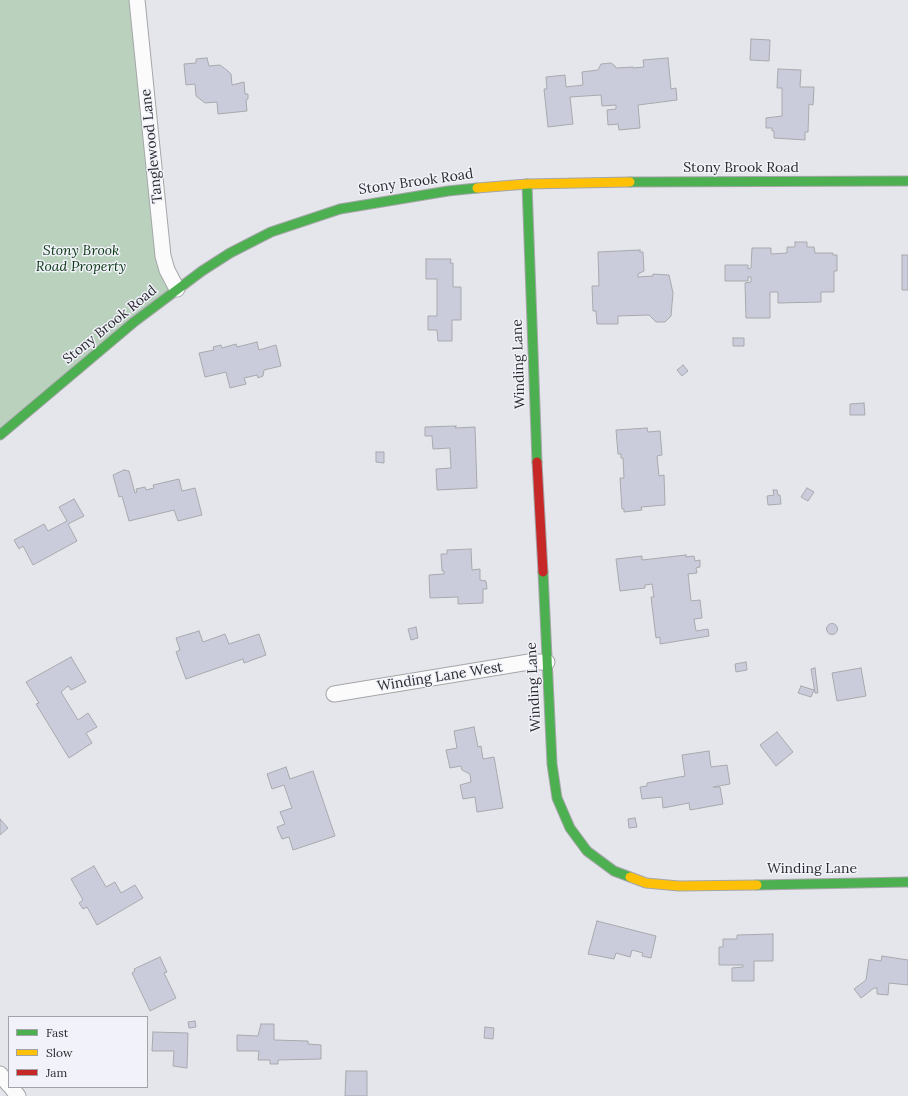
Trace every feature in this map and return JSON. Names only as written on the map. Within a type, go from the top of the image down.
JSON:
[{"type":"street","name":"Tanglewood Lane","points":[[137,0],[163,256],[177,289]]},
{"type":"street","name":"Stony Brook Road","points":[[0,435],[112,340],[177,289],[230,254],[271,232],[311,217],[340,209],[407,196],[487,186],[603,182],[745,184],[908,182]]},
{"type":"street","name":"Winding Lane","points":[[527,184],[536,434],[552,764],[560,807],[570,828],[587,852],[614,871],[646,883],[661,885],[908,882]]},
{"type":"street","name":"Winding Lane West","points":[[334,694],[529,662],[547,662]]},
{"type":"street","points":[[0,1074],[8,1084]]},
{"type":"street","points":[[12,1088],[18,1096]]},
{"type":"green space","name":"Stony Brook Road Property","points":[[0,0],[141,0],[170,291],[0,437]]},
{"type":"building","points":[[751,39],[770,40],[769,61],[750,60]]},
{"type":"building","points":[[207,58],[209,66],[220,65],[231,74],[232,85],[244,82],[245,94],[248,94],[248,99],[246,100],[247,111],[218,114],[217,102],[205,103],[196,96],[195,84],[186,85],[184,64],[196,63],[196,59]]},
{"type":"building","points":[[668,58],[671,89],[676,88],[677,100],[638,105],[640,128],[619,130],[618,124],[608,125],[607,110],[616,109],[616,105],[602,106],[601,95],[570,97],[573,124],[548,127],[544,89],[547,89],[546,77],[565,75],[566,87],[583,85],[582,72],[598,70],[601,64],[611,63],[616,68],[633,68],[644,67],[643,60]]},
{"type":"building","points":[[778,69],[801,70],[800,87],[814,87],[813,105],[809,104],[808,132],[805,132],[805,140],[774,138],[774,131],[772,131],[772,128],[766,128],[766,118],[782,116],[782,88],[777,88]]},
{"type":"building","points":[[795,242],[807,242],[807,247],[814,247],[815,253],[833,253],[833,255],[837,255],[837,271],[834,271],[834,292],[821,292],[821,302],[778,303],[778,292],[770,292],[770,318],[746,318],[745,283],[751,282],[751,277],[748,277],[748,281],[725,281],[725,265],[748,265],[748,269],[751,268],[752,248],[771,248],[771,254],[787,253],[787,247],[795,247]]},
{"type":"building","points":[[640,250],[640,252],[643,252],[644,271],[638,274],[638,277],[653,276],[653,274],[669,275],[673,293],[671,316],[665,322],[656,322],[649,315],[618,316],[618,324],[597,324],[596,311],[593,311],[592,286],[599,286],[598,252]]},
{"type":"building","points":[[902,255],[908,255],[908,290],[902,290]]},
{"type":"building","points":[[426,259],[451,259],[450,263],[453,263],[453,287],[461,287],[461,320],[452,320],[452,341],[438,341],[437,330],[428,330],[428,316],[437,316],[437,279],[426,279]]},
{"type":"building","points":[[733,338],[744,338],[744,346],[733,346]]},
{"type":"building","points":[[257,342],[259,350],[276,345],[281,366],[264,370],[263,376],[258,378],[257,375],[244,378],[246,384],[230,388],[226,372],[205,377],[199,353],[214,350],[213,347],[221,345],[222,348],[236,344],[237,347]]},
{"type":"building","points":[[683,365],[688,371],[682,376],[677,370]]},
{"type":"building","points":[[864,403],[865,415],[850,415],[850,404]]},
{"type":"building","points":[[456,426],[455,428],[475,427],[477,488],[437,490],[436,469],[451,468],[450,448],[433,449],[432,436],[425,436],[425,427]]},
{"type":"building","points":[[647,428],[648,432],[660,431],[662,455],[657,456],[659,476],[664,475],[665,505],[641,507],[642,510],[624,512],[624,509],[622,509],[620,478],[624,478],[623,458],[621,458],[621,454],[618,454],[616,430]]},
{"type":"building","points":[[376,452],[384,452],[384,463],[376,462]]},
{"type":"building","points":[[124,470],[129,471],[135,493],[137,492],[136,489],[145,487],[146,490],[154,488],[153,485],[179,479],[182,491],[195,488],[202,515],[178,521],[174,510],[129,521],[122,496],[119,497],[113,475]]},
{"type":"building","points":[[807,488],[814,492],[808,501],[801,497]]},
{"type":"building","points":[[773,490],[777,490],[778,495],[780,495],[781,504],[768,505],[767,496],[774,495]]},
{"type":"building","points":[[74,499],[84,516],[68,524],[77,541],[33,565],[23,546],[19,549],[14,540],[44,524],[48,531],[67,521],[59,507]]},
{"type":"building","points":[[471,549],[472,570],[480,569],[480,580],[486,581],[487,589],[483,589],[483,603],[458,604],[458,597],[430,598],[429,575],[444,574],[444,571],[442,571],[441,554],[447,554],[447,550]]},
{"type":"building","points":[[686,555],[686,557],[694,556],[695,561],[700,560],[700,567],[696,568],[697,573],[688,574],[691,601],[700,600],[702,618],[694,619],[696,631],[708,629],[709,636],[660,644],[660,637],[656,638],[651,597],[654,597],[652,584],[645,585],[645,588],[620,591],[616,559],[642,556],[642,560]]},
{"type":"building","points":[[830,624],[834,624],[836,625],[836,633],[830,634],[827,631],[827,627]]},
{"type":"building","points":[[416,627],[418,638],[411,640],[408,629]]},
{"type":"building","points":[[199,631],[203,642],[225,634],[229,644],[259,634],[266,655],[244,663],[243,659],[186,679],[176,652],[180,650],[176,638]]},
{"type":"building","points":[[71,657],[86,682],[71,690],[68,686],[61,692],[78,720],[88,713],[97,727],[86,733],[92,743],[69,758],[36,704],[39,703],[26,682]]},
{"type":"building","points":[[746,662],[747,670],[736,672],[735,664]]},
{"type":"building","points":[[815,668],[818,693],[815,693],[811,669]]},
{"type":"building","points":[[861,668],[866,696],[837,701],[832,673]]},
{"type":"building","points":[[801,686],[814,690],[811,697],[798,693]]},
{"type":"building","points":[[474,727],[478,747],[481,746],[483,759],[494,757],[503,808],[477,812],[475,797],[463,799],[460,785],[471,782],[470,774],[462,770],[461,766],[450,768],[446,750],[457,748],[454,731]]},
{"type":"building","points":[[777,732],[793,752],[776,766],[760,745]]},
{"type":"building","points":[[709,751],[711,767],[727,765],[730,784],[713,787],[720,787],[723,804],[690,810],[689,803],[663,808],[662,797],[642,799],[640,787],[647,786],[647,783],[685,776],[682,755]]},
{"type":"building","points":[[286,767],[290,779],[313,771],[335,836],[293,850],[289,837],[282,839],[277,827],[285,824],[280,812],[292,808],[284,785],[272,789],[267,774]]},
{"type":"building","points":[[635,818],[637,827],[629,828],[628,819]]},
{"type":"building","points":[[0,819],[8,828],[0,835]]},
{"type":"building","points":[[94,866],[106,887],[115,882],[121,893],[135,885],[143,898],[97,925],[87,907],[83,909],[79,903],[83,900],[71,879]]},
{"type":"building","points":[[597,921],[656,936],[651,958],[642,956],[643,953],[632,950],[630,957],[616,953],[614,959],[588,954]]},
{"type":"building","points":[[773,934],[773,961],[754,961],[754,981],[732,981],[732,968],[743,967],[743,965],[719,965],[719,947],[723,947],[723,939],[737,939],[737,935]]},
{"type":"building","points":[[882,956],[908,960],[908,985],[889,983],[888,995],[877,994],[877,988],[874,988],[861,998],[854,989],[866,980],[869,959],[881,961]]},
{"type":"building","points":[[160,957],[167,972],[164,973],[176,998],[150,1011],[132,973],[135,971],[134,969]]},
{"type":"building","points":[[195,1021],[196,1027],[189,1028],[188,1022]]},
{"type":"building","points":[[261,1024],[274,1024],[274,1040],[308,1041],[308,1044],[321,1045],[321,1059],[278,1060],[278,1064],[270,1064],[270,1060],[258,1060],[259,1051],[237,1051],[237,1035],[258,1036]]},
{"type":"building","points":[[485,1027],[494,1028],[493,1039],[484,1038]]},
{"type":"building","points":[[153,1032],[188,1033],[187,1068],[173,1066],[174,1051],[152,1051]]},
{"type":"building","points":[[346,1071],[367,1071],[367,1096],[345,1096]]},
{"type":"traffic: fast","points":[[630,182],[908,181]]},
{"type":"traffic: fast","points":[[527,184],[537,462]]},
{"type":"traffic: fast","points":[[0,435],[134,322],[202,271],[230,253],[271,232],[340,209],[448,191],[477,188]]},
{"type":"traffic: fast","points":[[543,572],[552,764],[557,798],[570,828],[587,851],[614,871],[630,877]]},
{"type":"traffic: fast","points":[[757,885],[908,882]]},
{"type":"traffic: slow","points":[[477,188],[527,184],[630,182]]},
{"type":"traffic: slow","points":[[630,877],[646,883],[679,886],[757,885]]},
{"type":"traffic: jam","points":[[537,462],[543,572]]}]
